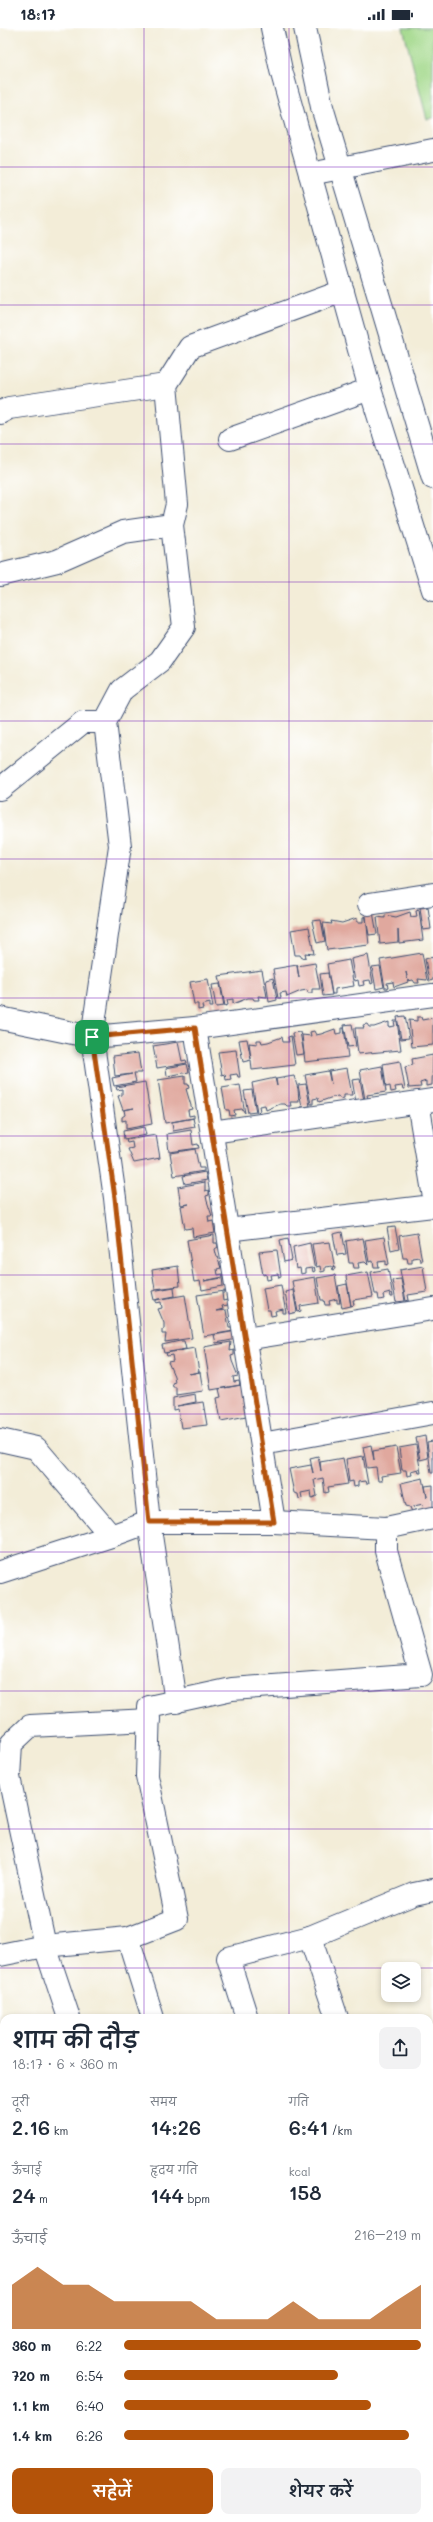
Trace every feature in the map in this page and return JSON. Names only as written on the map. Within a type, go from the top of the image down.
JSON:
[{"type":"street","points":[[272,28],[281,70],[370,389],[433,590]]},
{"type":"street","points":[[304,28],[322,107],[433,478]]},
{"type":"street","points":[[310,174],[433,150]]},
{"type":"street","points":[[176,1702],[149,1522],[115,1198],[92,1037],[120,846],[105,722],[122,690],[160,661],[184,627],[172,525],[177,504],[166,385],[190,346],[342,291]]},
{"type":"street","points":[[0,413],[9,408],[166,385]]},
{"type":"street","points":[[230,439],[370,389]]},
{"type":"street","points":[[0,575],[57,562],[123,532],[172,525]]},
{"type":"street","points":[[0,789],[82,722],[105,722]]},
{"type":"street","points":[[369,904],[433,894]]},
{"type":"street","points":[[0,1018],[92,1037],[195,1028],[433,995]]},
{"type":"street","points":[[195,1028],[274,1522]]},
{"type":"street","points":[[212,1132],[425,1101],[433,1192]]},
{"type":"street","points":[[227,1230],[433,1206]]},
{"type":"street","points":[[245,1339],[433,1308]]},
{"type":"street","points":[[262,1444],[433,1413]]},
{"type":"street","points":[[0,1440],[36,1448],[111,1536]]},
{"type":"street","points":[[0,1572],[149,1522],[274,1522],[386,1528],[433,1518]]},
{"type":"street","points":[[0,1955],[45,1946],[128,1938],[177,1919],[147,1776],[150,1707],[232,1689],[421,1675],[386,1551],[386,1528]]},
{"type":"street","points":[[68,2014],[45,1946],[10,1777],[11,1744],[30,1726],[149,1720]]},
{"type":"street","points":[[246,2014],[228,1958],[310,1937],[414,1894],[433,1890]]},
{"type":"street","points":[[310,1937],[336,2014]]},
{"type":"street","points":[[128,1938],[152,2014]]},
{"type":"green space","points":[[403,28],[433,28],[433,118],[427,119]]},
{"type":"building","points":[[428,907],[431,929],[423,930],[420,908]]},
{"type":"building","points":[[419,910],[423,940],[399,943],[398,930],[398,942],[380,944],[377,917],[385,918],[385,915],[396,917],[410,912],[411,917],[417,916],[416,911]]},
{"type":"building","points":[[373,912],[377,934],[369,935],[365,913]]},
{"type":"building","points":[[366,916],[369,945],[327,950],[323,923],[332,924],[331,921],[342,923],[357,918],[357,922],[363,922],[363,917]]},
{"type":"building","points":[[321,920],[325,941],[317,943],[312,921]]},
{"type":"building","points":[[309,927],[314,954],[305,953],[306,957],[302,958],[300,955],[295,955],[291,930]]},
{"type":"building","points":[[422,953],[427,980],[418,979],[419,983],[415,983],[413,980],[408,981],[406,972],[408,982],[394,987],[393,982],[387,983],[388,988],[385,988],[380,960]]},
{"type":"building","points":[[368,955],[373,983],[371,984],[370,980],[363,981],[364,985],[359,986],[358,980],[355,981],[351,959]]},
{"type":"building","points":[[433,957],[433,980],[429,981],[425,959]]},
{"type":"building","points":[[349,960],[354,986],[335,989],[335,994],[332,994],[327,964]]},
{"type":"building","points":[[315,963],[320,989],[312,989],[312,993],[308,993],[307,990],[301,991],[287,997],[286,992],[280,993],[281,998],[278,998],[273,969]]},
{"type":"building","points":[[380,966],[384,987],[376,989],[372,967]]},
{"type":"building","points":[[262,970],[267,997],[258,996],[259,1000],[248,998],[233,1004],[233,999],[227,1000],[228,1005],[225,1006],[219,976]]},
{"type":"building","points":[[328,973],[332,995],[323,996],[320,974]]},
{"type":"building","points":[[273,978],[277,1000],[269,1002],[266,980]]},
{"type":"building","points":[[208,979],[213,1007],[210,1007],[210,1003],[202,1005],[203,1009],[198,1010],[198,1004],[194,1004],[190,982]]},
{"type":"building","points":[[220,984],[224,1006],[216,1007],[212,985]]},
{"type":"building","points":[[405,1016],[409,1038],[401,1039],[397,1017]]},
{"type":"building","points":[[417,1017],[421,1017],[422,1020],[433,1018],[433,1045],[412,1047],[409,1020],[417,1021]]},
{"type":"building","points":[[394,1021],[397,1021],[401,1050],[358,1054],[355,1028],[364,1028],[363,1025],[367,1024],[369,1027],[374,1027],[389,1022],[389,1027],[395,1026]]},
{"type":"building","points":[[352,1024],[356,1046],[348,1047],[344,1025]]},
{"type":"building","points":[[342,1028],[344,1028],[348,1057],[305,1062],[302,1035],[311,1036],[310,1032],[314,1031],[316,1035],[335,1029],[336,1034],[342,1033]]},
{"type":"building","points":[[300,1032],[304,1054],[296,1055],[292,1033]]},
{"type":"building","points":[[291,1036],[295,1065],[252,1070],[251,1060],[243,1062],[239,1040],[247,1039],[251,1059],[249,1043],[257,1044],[257,1040],[261,1040],[262,1043],[268,1042],[282,1037],[283,1042],[289,1042],[288,1037]]},
{"type":"building","points":[[178,1042],[182,1061],[186,1060],[187,1063],[157,1068],[153,1046]]},
{"type":"building","points":[[236,1050],[240,1077],[238,1077],[237,1074],[230,1075],[231,1079],[226,1080],[225,1074],[222,1075],[218,1052]]},
{"type":"building","points":[[138,1053],[141,1073],[134,1073],[136,1082],[114,1086],[112,1078],[132,1074],[115,1076],[113,1056]]},
{"type":"building","points":[[433,1055],[432,1085],[426,1086],[426,1081],[420,1083],[421,1087],[409,1088],[405,1067],[413,1065],[412,1059]]},
{"type":"building","points":[[400,1061],[405,1089],[403,1089],[402,1086],[395,1087],[396,1091],[391,1092],[390,1086],[386,1087],[383,1064]]},
{"type":"building","points":[[187,1064],[189,1072],[167,1076],[166,1068]]},
{"type":"building","points":[[382,1066],[386,1092],[367,1095],[368,1100],[365,1100],[360,1070]]},
{"type":"building","points":[[347,1068],[352,1095],[344,1095],[344,1098],[340,1099],[338,1096],[333,1097],[319,1102],[318,1098],[313,1099],[313,1104],[311,1104],[305,1075],[328,1071],[331,1084],[329,1071]]},
{"type":"building","points":[[185,1076],[185,1084],[188,1084],[189,1088],[186,1089],[192,1109],[188,1110],[189,1116],[194,1115],[194,1118],[165,1123],[158,1080]]},
{"type":"building","points":[[294,1076],[298,1089],[299,1102],[290,1102],[291,1106],[280,1104],[266,1110],[265,1105],[259,1106],[260,1111],[257,1112],[252,1083],[275,1078],[277,1086],[276,1079]]},
{"type":"building","points":[[360,1079],[364,1101],[356,1102],[352,1080]]},
{"type":"building","points":[[145,1082],[152,1124],[126,1129],[126,1120],[122,1121],[122,1117],[125,1115],[124,1110],[134,1108],[123,1110],[118,1096],[122,1095],[122,1089],[117,1090],[116,1087]]},
{"type":"building","points":[[306,1084],[310,1106],[302,1107],[298,1085]]},
{"type":"building","points":[[240,1085],[245,1113],[242,1109],[234,1110],[235,1115],[230,1116],[229,1110],[226,1110],[222,1088]]},
{"type":"building","points":[[252,1090],[256,1112],[248,1113],[244,1091]]},
{"type":"building","points":[[193,1118],[195,1127],[173,1131],[172,1122]]},
{"type":"building","points":[[144,1127],[146,1135],[124,1139],[123,1131]]},
{"type":"building","points":[[191,1130],[193,1145],[198,1144],[199,1148],[169,1152],[167,1134]]},
{"type":"building","points":[[156,1135],[160,1158],[134,1163],[128,1149],[133,1148],[132,1142],[127,1143],[126,1140]]},
{"type":"building","points":[[195,1149],[199,1168],[204,1168],[204,1171],[174,1176],[170,1153]]},
{"type":"building","points":[[205,1172],[207,1180],[185,1184],[183,1176]]},
{"type":"building","points":[[205,1182],[205,1191],[209,1190],[209,1195],[206,1196],[212,1216],[208,1216],[209,1222],[213,1221],[215,1233],[193,1237],[192,1228],[185,1229],[181,1206],[189,1204],[181,1205],[178,1187]]},
{"type":"building","points":[[395,1227],[399,1248],[391,1250],[387,1228]]},
{"type":"building","points":[[342,1232],[346,1254],[337,1255],[333,1234]]},
{"type":"building","points":[[417,1233],[422,1261],[420,1261],[419,1257],[412,1258],[412,1263],[408,1263],[407,1258],[403,1258],[399,1236]]},
{"type":"building","points":[[214,1235],[214,1243],[217,1243],[218,1247],[215,1249],[216,1254],[221,1268],[217,1269],[218,1275],[222,1274],[223,1277],[204,1281],[222,1278],[223,1286],[202,1290],[200,1281],[194,1282],[187,1240]]},
{"type":"building","points":[[384,1237],[389,1264],[386,1265],[386,1261],[378,1262],[379,1267],[374,1267],[373,1261],[369,1262],[365,1240]]},
{"type":"building","points":[[288,1238],[292,1260],[284,1262],[280,1240]]},
{"type":"building","points":[[363,1238],[368,1265],[365,1262],[358,1263],[359,1268],[354,1268],[353,1263],[349,1263],[346,1241]]},
{"type":"building","points":[[330,1242],[335,1269],[333,1270],[332,1266],[325,1267],[325,1271],[321,1272],[320,1266],[316,1267],[312,1244]]},
{"type":"building","points":[[310,1243],[315,1271],[313,1272],[312,1268],[305,1269],[305,1273],[301,1274],[300,1268],[296,1269],[293,1247]]},
{"type":"building","points":[[277,1250],[281,1277],[279,1278],[278,1274],[271,1275],[272,1279],[267,1280],[266,1274],[263,1275],[259,1252]]},
{"type":"building","points":[[178,1266],[180,1286],[155,1289],[152,1270]]},
{"type":"building","points":[[423,1266],[427,1292],[408,1295],[409,1300],[406,1301],[400,1270]]},
{"type":"building","points":[[388,1269],[393,1297],[391,1297],[390,1293],[383,1295],[384,1299],[379,1300],[378,1294],[375,1294],[371,1272]]},
{"type":"building","points":[[368,1272],[373,1297],[353,1300],[354,1305],[351,1306],[346,1276]]},
{"type":"building","points":[[335,1275],[340,1303],[337,1303],[337,1299],[329,1301],[330,1305],[325,1305],[324,1300],[321,1300],[317,1278]]},
{"type":"building","points":[[315,1277],[319,1303],[300,1306],[301,1311],[298,1312],[292,1281]]},
{"type":"building","points":[[401,1279],[405,1301],[396,1302],[392,1280]]},
{"type":"building","points":[[347,1284],[351,1306],[342,1308],[338,1286]]},
{"type":"building","points":[[281,1285],[286,1313],[283,1313],[283,1309],[275,1311],[276,1315],[271,1316],[270,1310],[267,1310],[263,1288]]},
{"type":"building","points":[[174,1287],[175,1296],[154,1300],[152,1291]]},
{"type":"building","points":[[293,1290],[297,1312],[289,1314],[285,1292]]},
{"type":"building","points":[[225,1291],[225,1293],[222,1293],[223,1301],[227,1300],[228,1305],[222,1306],[223,1309],[216,1311],[226,1310],[229,1328],[234,1328],[234,1331],[204,1336],[197,1295]]},
{"type":"building","points":[[185,1295],[192,1338],[165,1342],[166,1334],[162,1334],[164,1323],[158,1309],[162,1308],[161,1302],[156,1303],[156,1300]]},
{"type":"building","points":[[236,1331],[237,1339],[216,1343],[214,1335]]},
{"type":"building","points":[[184,1341],[186,1349],[164,1353],[162,1345]]},
{"type":"building","points":[[231,1342],[230,1351],[234,1350],[234,1355],[231,1356],[232,1361],[238,1376],[233,1377],[234,1382],[239,1381],[240,1385],[211,1390],[204,1347]]},
{"type":"building","points":[[195,1348],[199,1372],[189,1374],[200,1372],[203,1391],[176,1395],[176,1387],[173,1387],[172,1383],[175,1382],[174,1376],[168,1362],[173,1361],[172,1355],[167,1356],[166,1353]]},
{"type":"building","points":[[241,1385],[251,1415],[221,1421],[217,1398],[221,1397],[219,1389]]},
{"type":"building","points":[[195,1394],[196,1402],[177,1406],[203,1402],[207,1425],[181,1428],[178,1409],[173,1410],[173,1398]]},
{"type":"building","points":[[425,1436],[428,1458],[420,1460],[416,1438]]},
{"type":"building","points":[[433,1441],[433,1473],[431,1473],[427,1442]]},
{"type":"building","points":[[371,1445],[374,1460],[373,1451],[396,1447],[401,1473],[381,1476],[382,1481],[378,1481],[376,1467],[367,1468],[363,1447]]},
{"type":"building","points":[[416,1445],[421,1473],[419,1473],[418,1469],[411,1471],[412,1475],[407,1476],[406,1470],[402,1470],[399,1448]]},
{"type":"building","points":[[318,1456],[321,1471],[320,1462],[343,1458],[348,1484],[328,1487],[329,1492],[325,1493],[323,1478],[314,1480],[317,1496],[312,1498],[311,1491],[301,1493],[302,1498],[299,1499],[298,1494],[294,1493],[289,1469],[311,1465],[313,1473],[310,1458]]},
{"type":"building","points":[[363,1456],[368,1484],[366,1484],[365,1481],[358,1482],[358,1486],[354,1487],[353,1481],[349,1482],[346,1459]]},
{"type":"building","points":[[423,1478],[427,1497],[425,1486],[433,1485],[433,1507],[424,1511],[423,1504],[414,1506],[415,1512],[412,1512],[410,1507],[406,1506],[401,1483]]},
{"type":"route","points":[[195,1028],[274,1522],[149,1522],[115,1198],[92,1037],[195,1028]]}]
